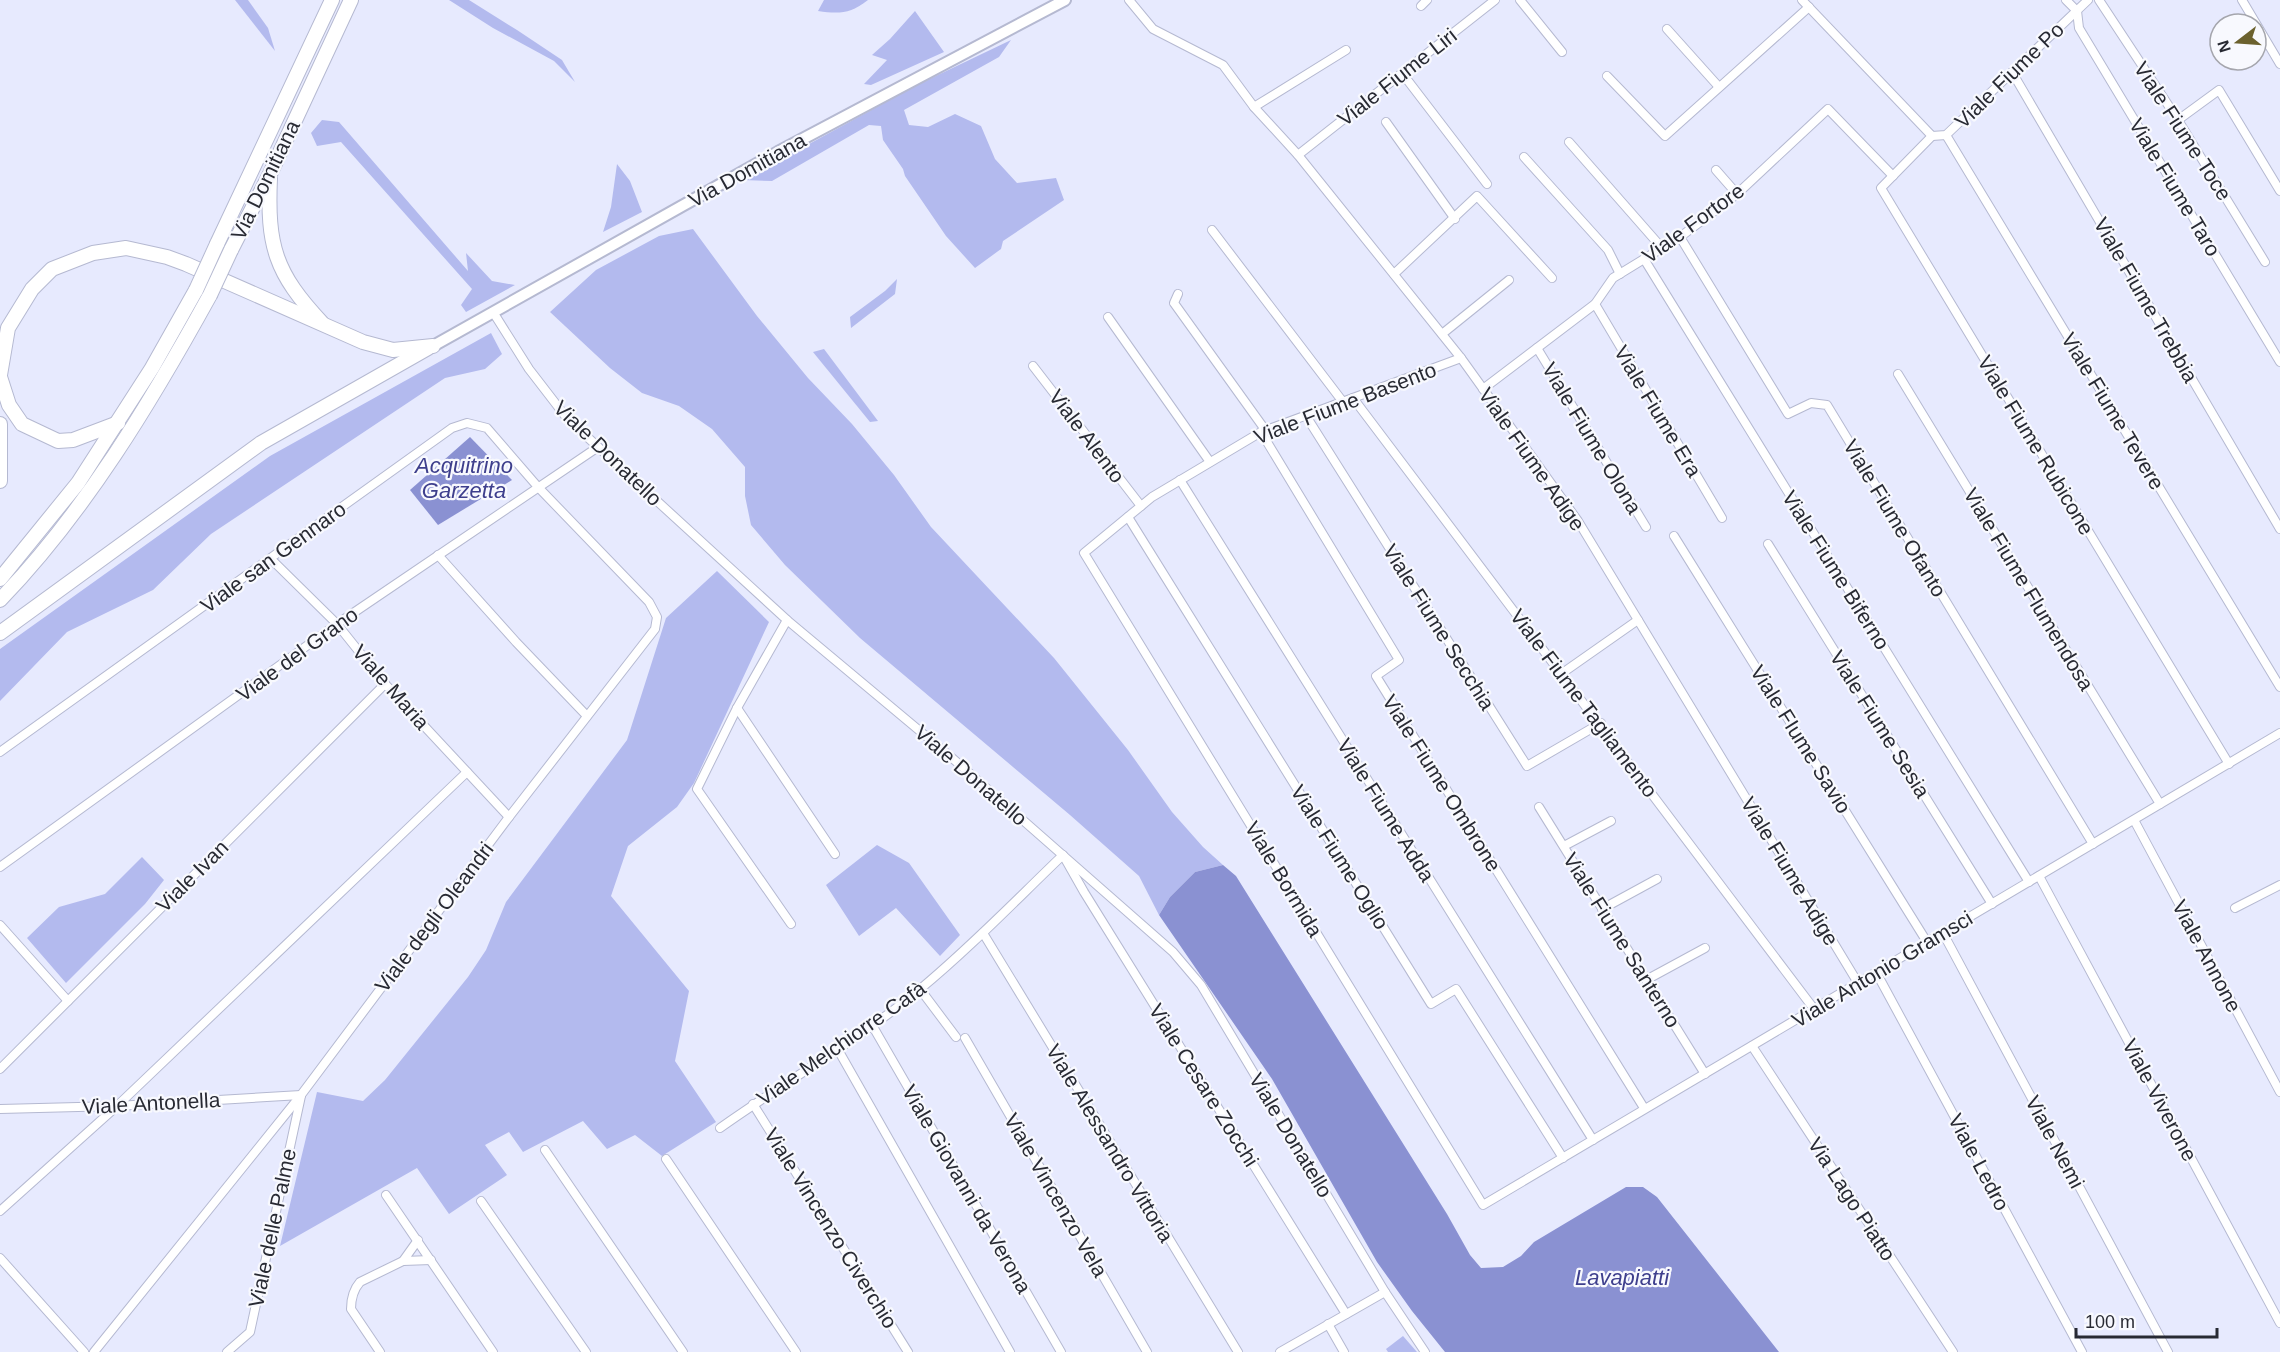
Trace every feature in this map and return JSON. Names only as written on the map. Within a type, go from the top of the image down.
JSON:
[{"type":"highway","name":"Via Domitiana","points":[[0,579],[78,483],[152,368],[196,290],[332,0]]},
{"type":"highway","name":"Via Domitiana","points":[[0,600],[56,534],[128,436],[163,380],[210,296],[351,0]]},
{"type":"highway","points":[[270,174],[268,206],[271,242],[285,276],[303,302],[328,328]]},
{"type":"highway","points":[[118,423],[74,440],[57,441],[22,424],[9,405],[0,376],[8,328],[32,289],[52,268],[93,253],[126,248],[167,257],[363,342],[393,350],[433,346]]},
{"type":"highway","points":[[0,633],[261,443],[433,346]]},
{"type":"highway","points":[[0,424],[0,481]]},
{"type":"street","name":"Via Domitiana","points":[[433,346],[778,152],[1065,0]]},
{"type":"street","name":"Viale Fiume Adige","points":[[1129,0],[1153,29],[1223,65],[1254,106],[1298,154],[1461,357],[1578,521],[1858,983]]},
{"type":"street","name":"Viale Fiume Liri","points":[[1298,154],[1495,0]]},
{"type":"street","points":[[1520,0],[1562,52]]},
{"type":"street","points":[[2066,0],[2077,10]]},
{"type":"street","name":"Viale Fiume Po","points":[[1805,2],[1932,136],[1946,135],[2088,0]]},
{"type":"street","name":"Viale Fiume Toce","points":[[2099,0],[2178,120],[2265,262]]},
{"type":"street","points":[[2242,0],[2280,64]]},
{"type":"street","points":[[1607,76],[1665,136],[1719,87],[1805,2]]},
{"type":"street","name":"Viale Fiume Taro","points":[[2077,10],[2079,28],[2280,362]]},
{"type":"street","points":[[1667,29],[1719,87]]},
{"type":"street","points":[[1254,106],[1346,50]]},
{"type":"street","name":"Viale Fiume Trebbia","points":[[2012,72],[2280,529]]},
{"type":"street","points":[[1402,73],[1487,183]]},
{"type":"street","points":[[2178,120],[2219,90],[2280,191]]},
{"type":"street","name":"Viale Fortore","points":[[1484,389],[1595,304],[1613,278],[1680,237],[1737,194],[1828,110],[1893,176]]},
{"type":"street","points":[[1386,122],[1455,219]]},
{"type":"street","name":"Viale Fiume Tevere","points":[[1946,135],[2280,687]]},
{"type":"street","points":[[1893,176],[1932,136]]},
{"type":"street","points":[[1569,142],[1662,248]]},
{"type":"street","points":[[1524,158],[1608,250],[1620,274]]},
{"type":"street","points":[[1716,170],[1737,194]]},
{"type":"street","name":"Viale Fiume Rubicone","points":[[1893,176],[1881,188],[2229,764]]},
{"type":"street","points":[[1394,274],[1478,196],[1552,278]]},
{"type":"street","points":[[1212,230],[1343,402]]},
{"type":"street","name":"Viale Fiume Ofanto","points":[[1680,237],[1788,414],[1811,403],[1827,405],[2093,844]]},
{"type":"street","name":"Viale Fiume Biferno","points":[[1644,259],[2029,882]]},
{"type":"street","points":[[1442,334],[1509,280]]},
{"type":"street","points":[[1178,294],[1174,303],[1264,431]]},
{"type":"street","name":"Viale Fiume Era","points":[[1595,304],[1722,518]]},
{"type":"street","name":"Viale Donatello","points":[[494,312],[529,369],[566,417],[787,620],[951,757],[1173,952],[1201,985],[1385,1292],[1425,1352]]},
{"type":"street","points":[[1108,317],[1210,462]]},
{"type":"street","name":"Viale Fiume Olona","points":[[1537,348],[1646,527]]},
{"type":"street","name":"Viale Fiume Basento","points":[[1084,554],[1152,497],[1264,431],[1461,357]]},
{"type":"street","name":"Viale Alento","points":[[1034,366],[1141,506]]},
{"type":"street","name":"Viale Fiume Flumendosa","points":[[1898,374],[2160,804]]},
{"type":"street","name":"Viale Fiume Tagliamento","points":[[1353,398],[1561,674],[1601,723],[1814,1009]]},
{"type":"street","name":"Viale Fiume Secchia","points":[[1306,416],[1527,766],[1601,723]]},
{"type":"street","name":"Viale san Gennaro","points":[[0,752],[452,428],[467,423],[487,428],[538,487]]},
{"type":"street","name":"Viale Fiume Ombrone","points":[[1264,431],[1399,660],[1376,676],[1644,1108]]},
{"type":"street","name":"Viale del Grano","points":[[0,867],[337,624],[598,447]]},
{"type":"street","name":"Viale Fiume Adda","points":[[1180,480],[1593,1140]]},
{"type":"street","name":"Viale degli Oleandri","points":[[93,1352],[301,1095],[508,817],[655,629],[657,617],[649,602],[538,487]]},
{"type":"street","name":"Viale Fiume Oglio","points":[[1128,517],[1431,1004],[1456,990],[1563,1158]]},
{"type":"street","name":"Viale FIume Savio","points":[[1674,537],[1927,942]]},
{"type":"street","name":"Viale Fiume Sesia","points":[[1768,544],[1992,904]]},
{"type":"street","name":"Viale Bormida","points":[[1084,554],[1484,1205]]},
{"type":"street","points":[[438,555],[516,642],[587,716]]},
{"type":"street","name":"Viale Maria","points":[[271,559],[337,624],[385,684],[508,817]]},
{"type":"street","points":[[787,620],[737,708],[697,789],[790,924]]},
{"type":"street","points":[[1561,674],[1638,620]]},
{"type":"street","name":"Viale Ivan","points":[[0,1069],[385,684]]},
{"type":"street","points":[[737,708],[835,854]]},
{"type":"street","name":"Viale Antonio Gramsci","points":[[1484,1205],[1644,1108],[2280,733]]},
{"type":"street","points":[[0,1211],[117,1106],[467,772]]},
{"type":"street","name":"Viale Fiume Santerno","points":[[1539,807],[1705,1074]]},
{"type":"street","name":"Viale Annone","points":[[2134,820],[2280,1092]]},
{"type":"street","points":[[1564,846],[1611,821]]},
{"type":"street","name":"Viale Melchiorre Cafà","points":[[720,1128],[872,1025],[920,989],[983,933],[1063,855]]},
{"type":"street","name":"Viale Cesare Zocchi","points":[[1063,855],[1083,892],[1346,1314]]},
{"type":"street","name":"Viale Viverone","points":[[2039,876],[2280,1323]]},
{"type":"street","points":[[1602,909],[1656,879]]},
{"type":"street","points":[[2235,908],[2280,885]]},
{"type":"street","points":[[0,925],[68,1001]]},
{"type":"street","name":"Viale Alessandro Vittoria","points":[[983,933],[1238,1352]]},
{"type":"street","name":"Viale Nemi","points":[[1943,933],[2168,1352]]},
{"type":"street","points":[[1646,980],[1705,948]]},
{"type":"street","name":"Viale Ledro","points":[[1876,972],[2082,1352]]},
{"type":"street","name":"Viale Vincenzo Vela","points":[[920,989],[960,1037],[1147,1352]]},
{"type":"street","name":"Viale Giovanni da Verona","points":[[872,1025],[1062,1352]]},
{"type":"street","name":"Via Lago Piatto","points":[[1752,1046],[1953,1352]]},
{"type":"street","points":[[837,1048],[1010,1352]]},
{"type":"street","name":"Viale Antonella","points":[[0,1109],[117,1106],[301,1095]]},
{"type":"street","name":"Viale delle Palme","points":[[227,1352],[250,1332],[301,1095]]},
{"type":"street","name":"Viale Vincenzo Civerchio","points":[[753,1104],[908,1352]]},
{"type":"street","points":[[545,1150],[683,1352]]},
{"type":"street","points":[[666,1159],[796,1352]]},
{"type":"street","points":[[386,1195],[493,1352]]},
{"type":"street","points":[[481,1201],[586,1352]]},
{"type":"street","points":[[403,1261],[418,1240]]},
{"type":"street","points":[[0,1258],[84,1352]]},
{"type":"street","points":[[380,1352],[351,1309],[356,1287],[360,1282],[403,1261],[431,1260]]},
{"type":"street","points":[[1280,1352],[1385,1292]]},
{"type":"street","points":[[1328,1324],[1344,1352]]},
{"type":"shaded area","points":[[235,0],[248,0],[268,28],[275,51]]},
{"type":"shaded area","points":[[449,0],[469,0],[517,30],[562,60],[575,82],[554,61],[493,28]]},
{"type":"shaded area","points":[[824,0],[868,0],[856,8],[832,13],[818,11]]},
{"type":"shaded area","points":[[915,11],[944,52],[871,85],[864,84],[887,60],[872,55]]},
{"type":"shaded area","points":[[1011,40],[999,57],[904,110],[909,125],[928,127],[955,114],[981,126],[995,159],[1017,183],[1056,178],[1064,200],[1003,241],[1001,249],[975,268],[946,236],[905,176],[903,169],[883,140],[881,126],[869,125],[772,181],[743,180],[917,85]]},
{"type":"shaded area","points":[[322,120],[339,122],[468,271],[466,253],[492,281],[515,285],[466,312],[461,305],[472,289],[341,142],[317,146],[311,133]]},
{"type":"shaded area","points":[[617,164],[630,181],[642,212],[603,232],[611,207]]},
{"type":"shaded area","points":[[693,229],[757,316],[808,378],[852,424],[894,475],[931,527],[1054,658],[1128,750],[1172,812],[1203,847],[1223,865],[1195,872],[1170,897],[1159,915],[1139,876],[860,638],[785,565],[751,525],[745,496],[745,467],[712,429],[679,406],[642,393],[610,368],[550,312],[596,270],[659,236]]},
{"type":"shaded area","points":[[897,279],[895,294],[851,328],[850,317]]},
{"type":"shaded area","points":[[491,333],[502,354],[485,369],[445,378],[211,534],[153,590],[67,632],[0,701],[0,649],[270,456]]},
{"type":"shaded area","points":[[824,349],[878,421],[870,422],[813,352]]},
{"type":"shaded area","points":[[717,571],[769,622],[694,783],[677,807],[628,846],[611,896],[689,991],[675,1061],[716,1122],[662,1156],[635,1135],[607,1149],[583,1121],[523,1152],[509,1132],[485,1145],[507,1175],[449,1214],[417,1168],[280,1246],[317,1092],[363,1101],[385,1080],[468,977],[486,950],[506,902],[627,740],[666,618]]},
{"type":"shaded area","points":[[877,845],[909,863],[960,935],[940,956],[896,908],[859,936],[826,885]]},
{"type":"shaded area","points":[[142,857],[164,880],[145,904],[66,983],[27,938],[59,907],[105,894]]},
{"type":"shaded area","points":[[1403,1336],[1417,1352],[1388,1352],[1386,1349]]},
{"type":"water","name":"Acquitrino Garzetta","points":[[470,437],[512,480],[438,525],[410,490]]},
{"type":"water","name":"Lavapiatti","points":[[1223,865],[1236,876],[1447,1214],[1470,1255],[1481,1268],[1503,1267],[1521,1256],[1534,1242],[1626,1187],[1643,1187],[1657,1197],[1779,1352],[1445,1352],[1377,1262],[1272,1079],[1159,915],[1170,897],[1195,872]]}]
